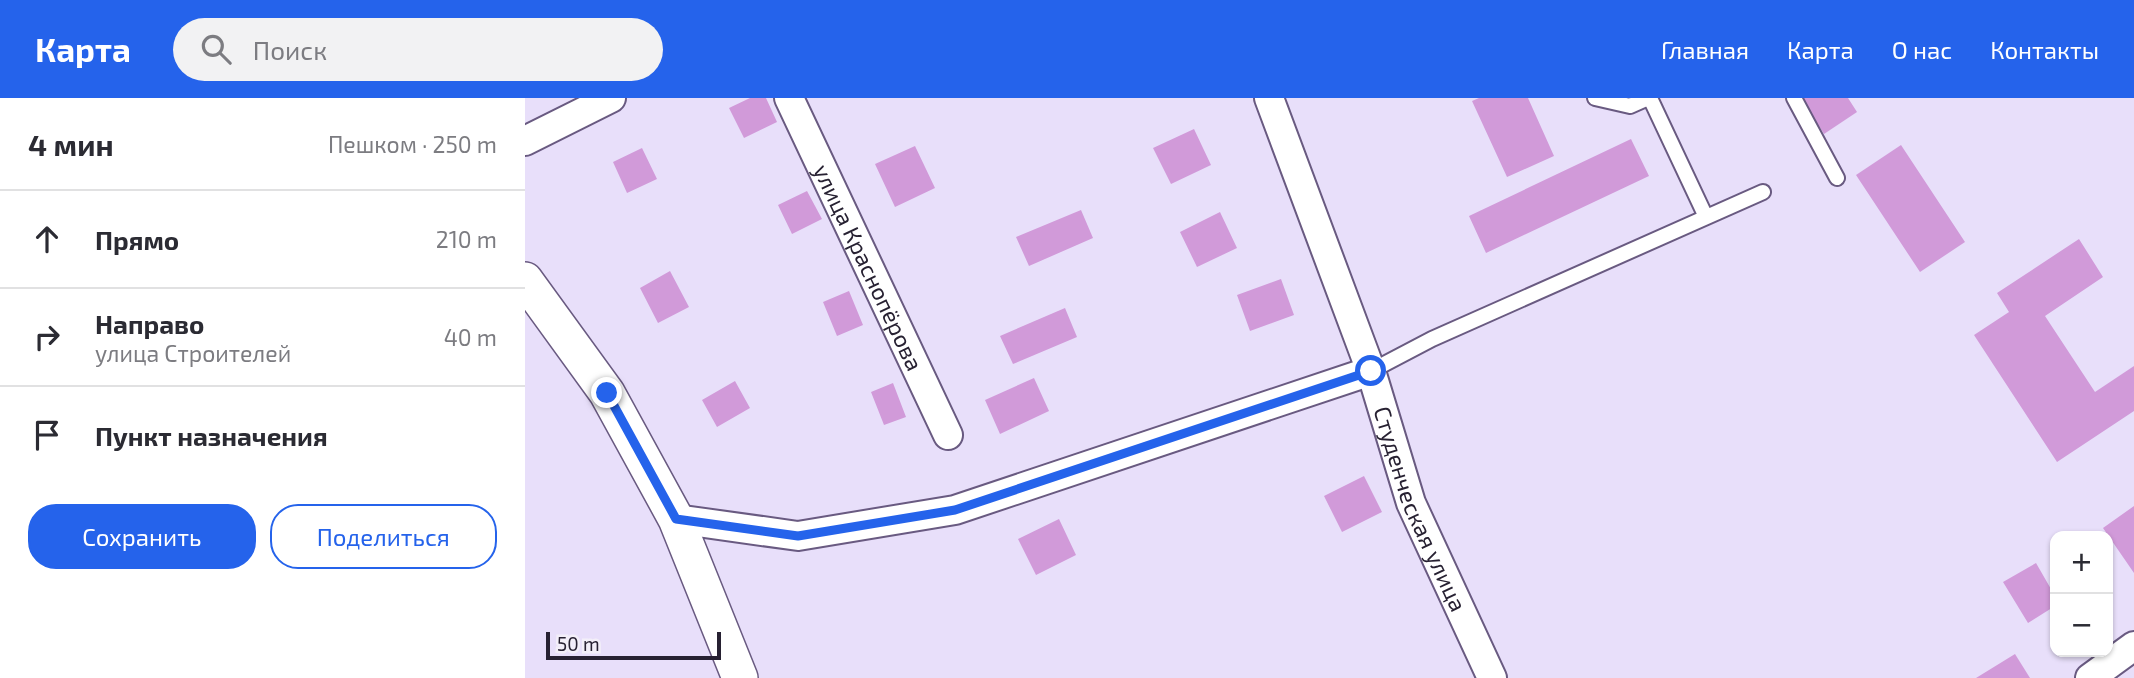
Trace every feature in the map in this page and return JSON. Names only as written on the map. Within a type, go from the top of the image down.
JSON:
[{"type":"street","points":[[525,141],[611,98]]},
{"type":"street","name":"улица Краснопёрова","points":[[789,98],[949,435]]},
{"type":"street","name":"Студенческая улица","points":[[1269,98],[1371,371],[1411,503],[1492,678]]},
{"type":"street","points":[[525,280],[607,393],[676,519],[740,678]]},
{"type":"street","points":[[676,519],[798,536],[955,510],[1371,371]]},
{"type":"street","points":[[2090,678],[2134,646]]},
{"type":"lane","points":[[1595,98],[1630,106],[1649,98],[1706,217]]},
{"type":"lane","points":[[1794,98],[1837,177]]},
{"type":"lane","points":[[1371,371],[1432,339],[1763,191]]},
{"type":"building","points":[[750,98],[766,98],[777,122],[744,138],[729,108]]},
{"type":"building","points":[[1479,98],[1528,98],[1554,156],[1507,177],[1472,101]]},
{"type":"building","points":[[1801,98],[1848,98],[1857,112],[1824,134]]},
{"type":"building","points":[[1194,129],[1211,165],[1171,184],[1153,148]]},
{"type":"building","points":[[1631,139],[1649,176],[1486,253],[1469,216]]},
{"type":"building","points":[[1901,145],[1965,242],[1920,272],[1856,175]]},
{"type":"building","points":[[915,146],[935,188],[895,207],[875,164]]},
{"type":"building","points":[[642,148],[657,179],[627,193],[613,162]]},
{"type":"building","points":[[807,191],[822,219],[792,234],[778,205]]},
{"type":"building","points":[[1081,210],[1093,238],[1029,266],[1016,237]]},
{"type":"building","points":[[1220,212],[1237,248],[1197,267],[1180,232]]},
{"type":"building","points":[[2079,239],[2103,277],[2045,316],[2095,392],[2134,366],[2134,411],[2057,462],[1974,335],[2009,312],[1997,293]]},
{"type":"building","points":[[670,271],[689,307],[658,323],[640,288]]},
{"type":"building","points":[[1281,279],[1294,315],[1250,331],[1237,295]]},
{"type":"building","points":[[849,291],[863,325],[837,336],[823,302]]},
{"type":"building","points":[[1065,308],[1077,337],[1013,364],[1000,336]]},
{"type":"building","points":[[1034,378],[1049,411],[1000,434],[985,400]]},
{"type":"building","points":[[735,381],[750,408],[717,427],[702,400]]},
{"type":"building","points":[[893,383],[906,417],[884,425],[871,392]]},
{"type":"building","points":[[1364,476],[1382,512],[1342,532],[1324,496]]},
{"type":"building","points":[[2134,506],[2134,573],[2113,543],[2113,531],[2105,531],[2103,528]]},
{"type":"building","points":[[1059,519],[1076,555],[1036,575],[1018,539]]},
{"type":"building","points":[[2036,563],[2050,587],[2050,609],[2028,623],[2003,582]]},
{"type":"building","points":[[2015,654],[2030,678],[1976,678]]},
{"type":"route","points":[[607,393],[676,519],[798,536],[955,510],[1371,371]]}]
